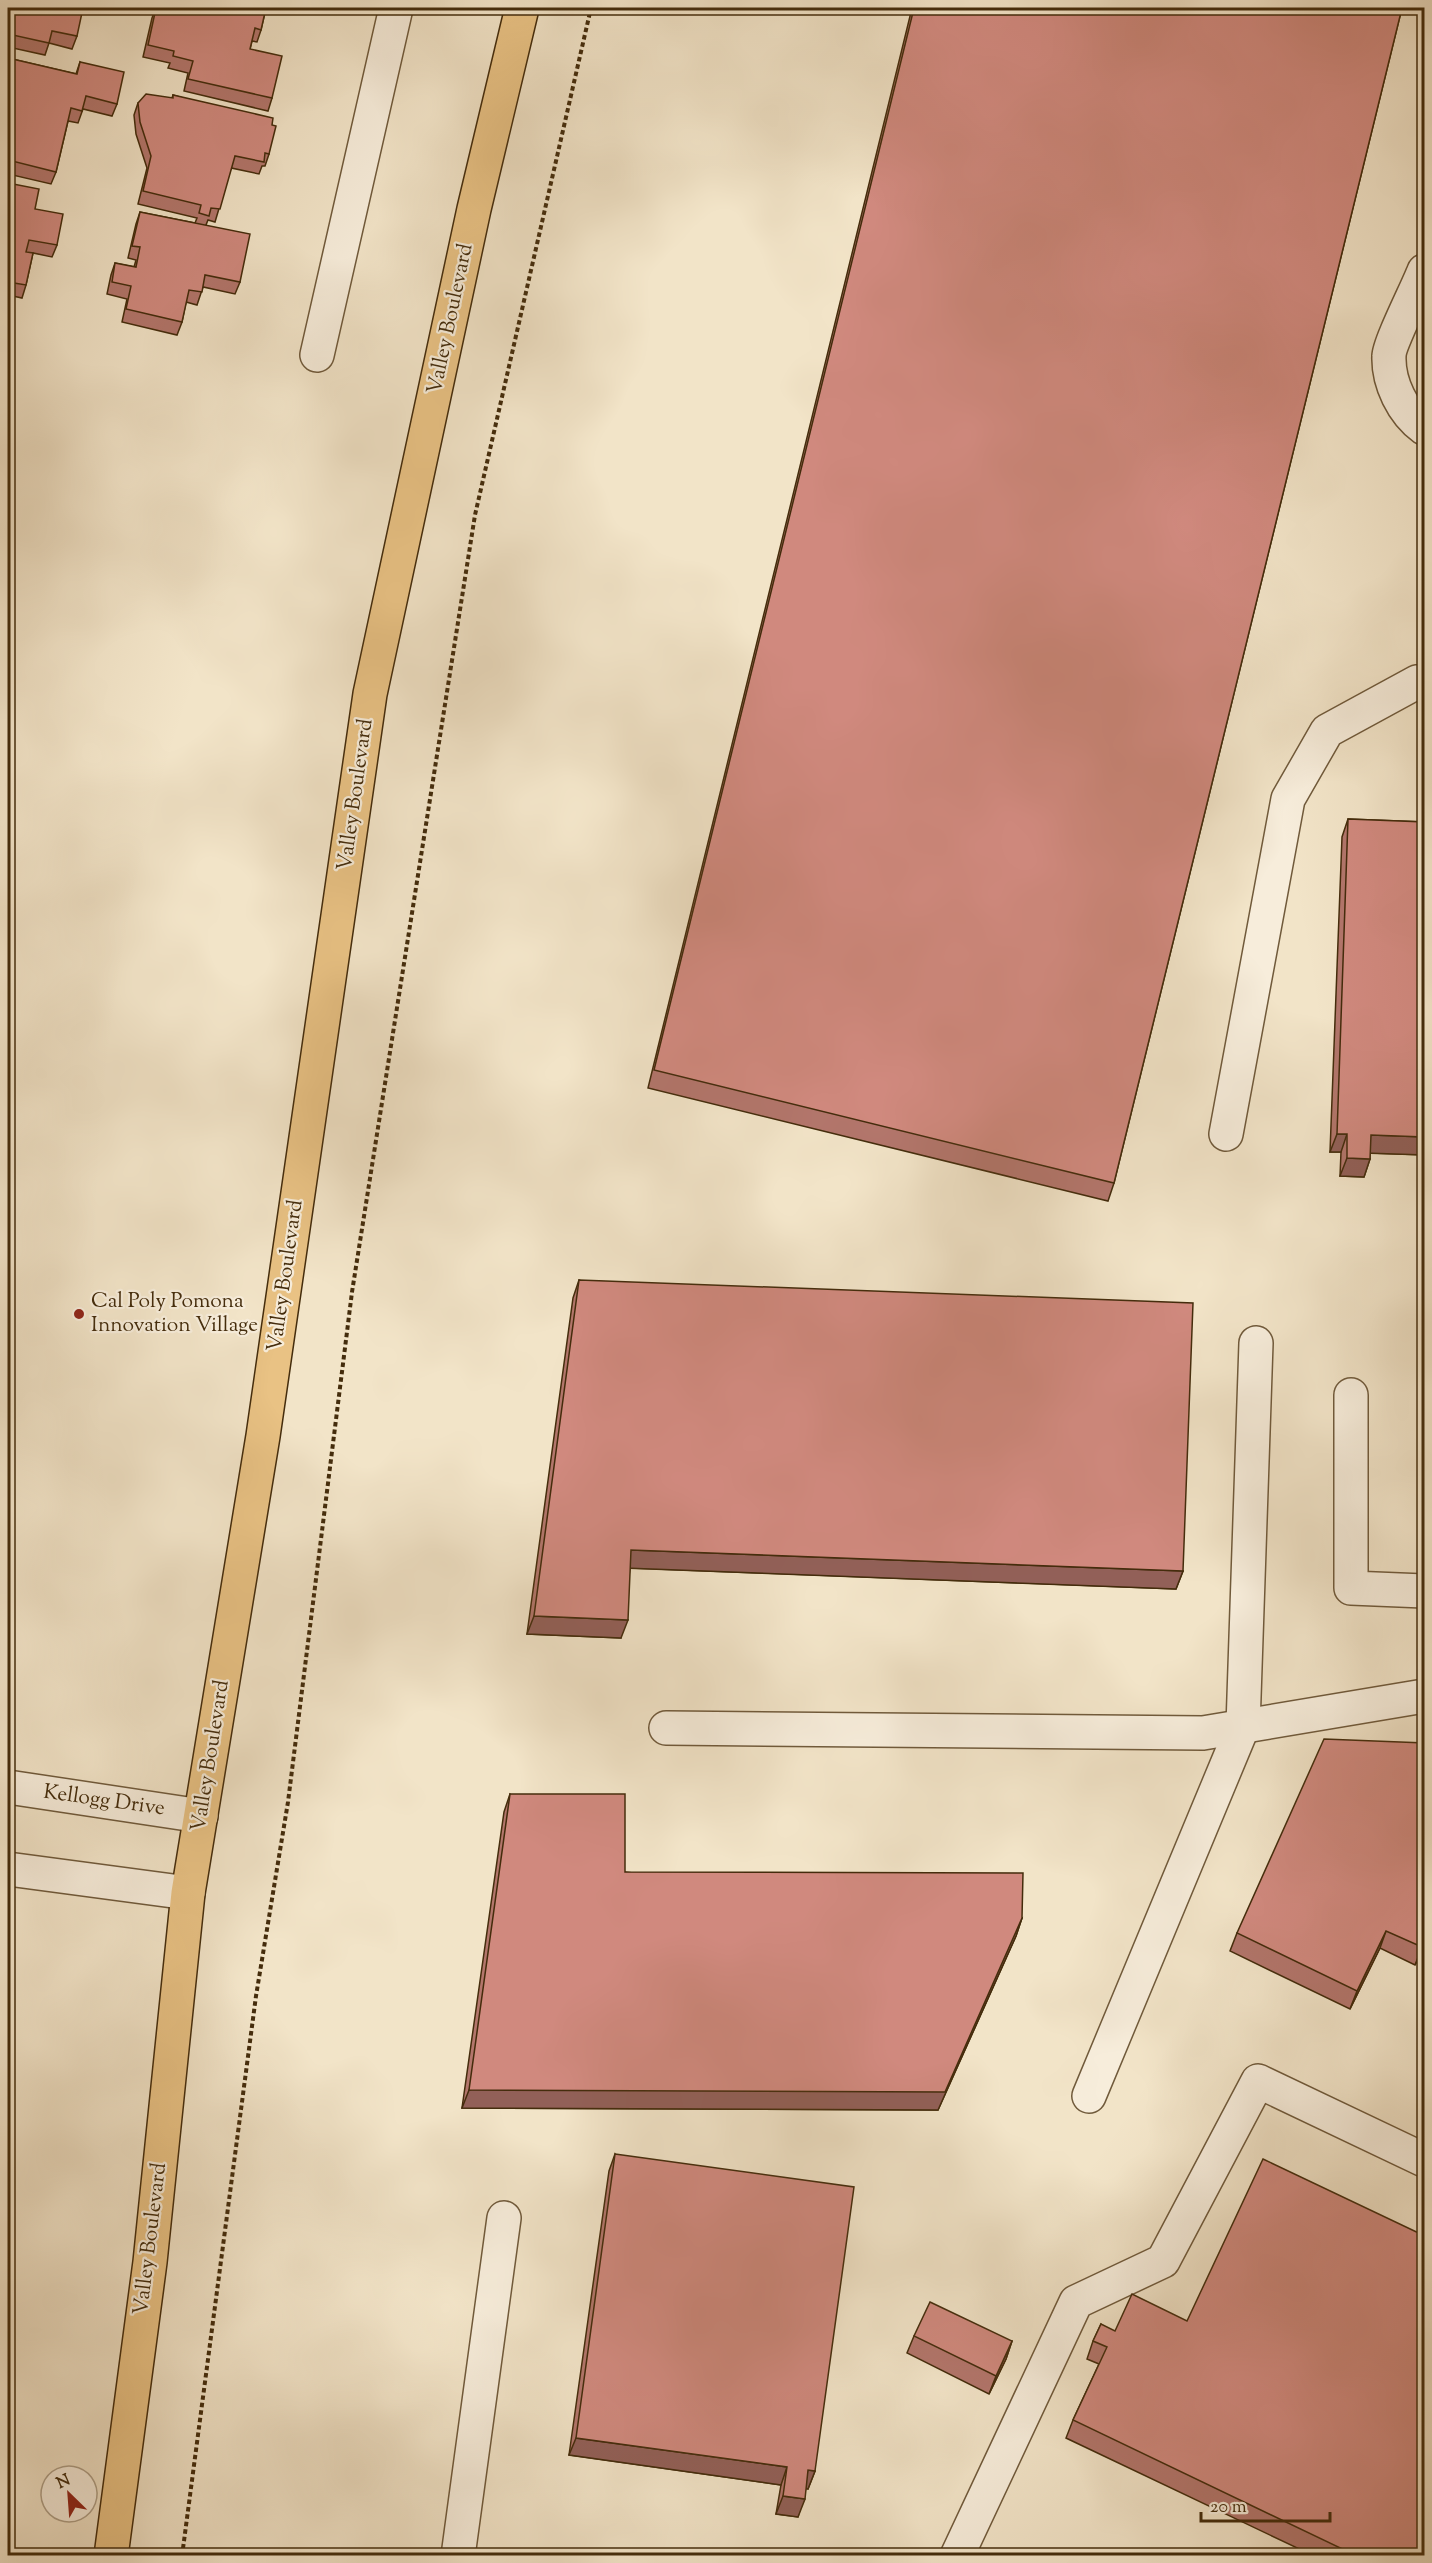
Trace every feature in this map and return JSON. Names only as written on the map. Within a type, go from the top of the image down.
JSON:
[{"type":"main road","name":"Valley Boulevard","points":[[111,2556],[150,2262],[188,1893],[263,1436],[370,694],[474,209],[522,8]]},
{"type":"street","points":[[317,355],[396,8]]},
{"type":"street","points":[[1425,271],[1389,355],[1395,389],[1410,418],[1425,428]]},
{"type":"street","points":[[1226,1134],[1288,798],[1327,731],[1422,677]]},
{"type":"street","points":[[1089,2096],[1243,1726],[1256,1343]]},
{"type":"street","points":[[1350,1395],[1351,1588],[1425,1591]]},
{"type":"street","points":[[666,1728],[1203,1733],[1425,1696]]},
{"type":"street","name":"Kellogg Drive","points":[[8,1787],[201,1816]]},
{"type":"street","points":[[8,1869],[188,1893]]},
{"type":"street","points":[[957,2556],[1076,2302],[1164,2261],[1258,2081],[1425,2160]]},
{"type":"street","points":[[459,2556],[504,2218]]},
{"type":"path","points":[[182,2556],[256,1996],[288,1802],[352,1292],[473,526],[591,8]]},
{"type":"building","points":[[8,8],[83,8],[77,36],[52,31],[49,43],[8,34]]},
{"type":"building","points":[[156,8],[183,11],[184,8],[266,8],[261,30],[255,28],[250,49],[282,56],[272,98],[188,79],[193,61],[173,56],[174,51],[148,45]]},
{"type":"building","points":[[914,8],[1402,8],[1114,1183],[654,1070]]},
{"type":"building","points":[[8,58],[77,74],[80,62],[124,72],[117,104],[86,96],[82,111],[71,108],[56,172],[8,160]]},
{"type":"building","points":[[146,94],[173,98],[173,95],[273,118],[272,125],[276,126],[269,154],[265,153],[264,162],[235,156],[220,209],[211,208],[209,216],[199,213],[201,205],[143,191],[151,156],[140,122],[138,103]]},
{"type":"building","points":[[8,183],[39,189],[35,209],[63,214],[57,245],[29,240],[26,252],[33,253],[26,285],[8,282]]},
{"type":"building","points":[[140,212],[250,234],[240,282],[205,275],[202,292],[189,290],[182,322],[126,309],[131,286],[112,282],[115,263],[136,267],[140,247],[132,246]]},
{"type":"building","points":[[1348,819],[1425,822],[1425,1137],[1371,1135],[1370,1159],[1347,1158],[1347,1134],[1337,1134]]},
{"type":"building","points":[[579,1280],[1193,1303],[1183,1571],[631,1550],[628,1620],[534,1616]]},
{"type":"building","points":[[1324,1739],[1425,1743],[1425,1941],[1422,1947],[1386,1931],[1357,1991],[1237,1933]]},
{"type":"building","points":[[510,1794],[625,1794],[625,1872],[1023,1873],[1022,1918],[945,2092],[469,2090]]},
{"type":"building","points":[[615,2154],[854,2187],[815,2471],[808,2470],[805,2499],[783,2496],[787,2467],[576,2438]]},
{"type":"building","points":[[1263,2159],[1425,2236],[1425,2556],[1357,2556],[1073,2420],[1107,2347],[1093,2341],[1101,2324],[1115,2331],[1132,2294],[1187,2321]]},
{"type":"building","points":[[930,2302],[1012,2341],[996,2376],[914,2336]]},
{"type":"place","name":"Cal Poly Pomona Innovation Village","points":[[79,1314]]}]
